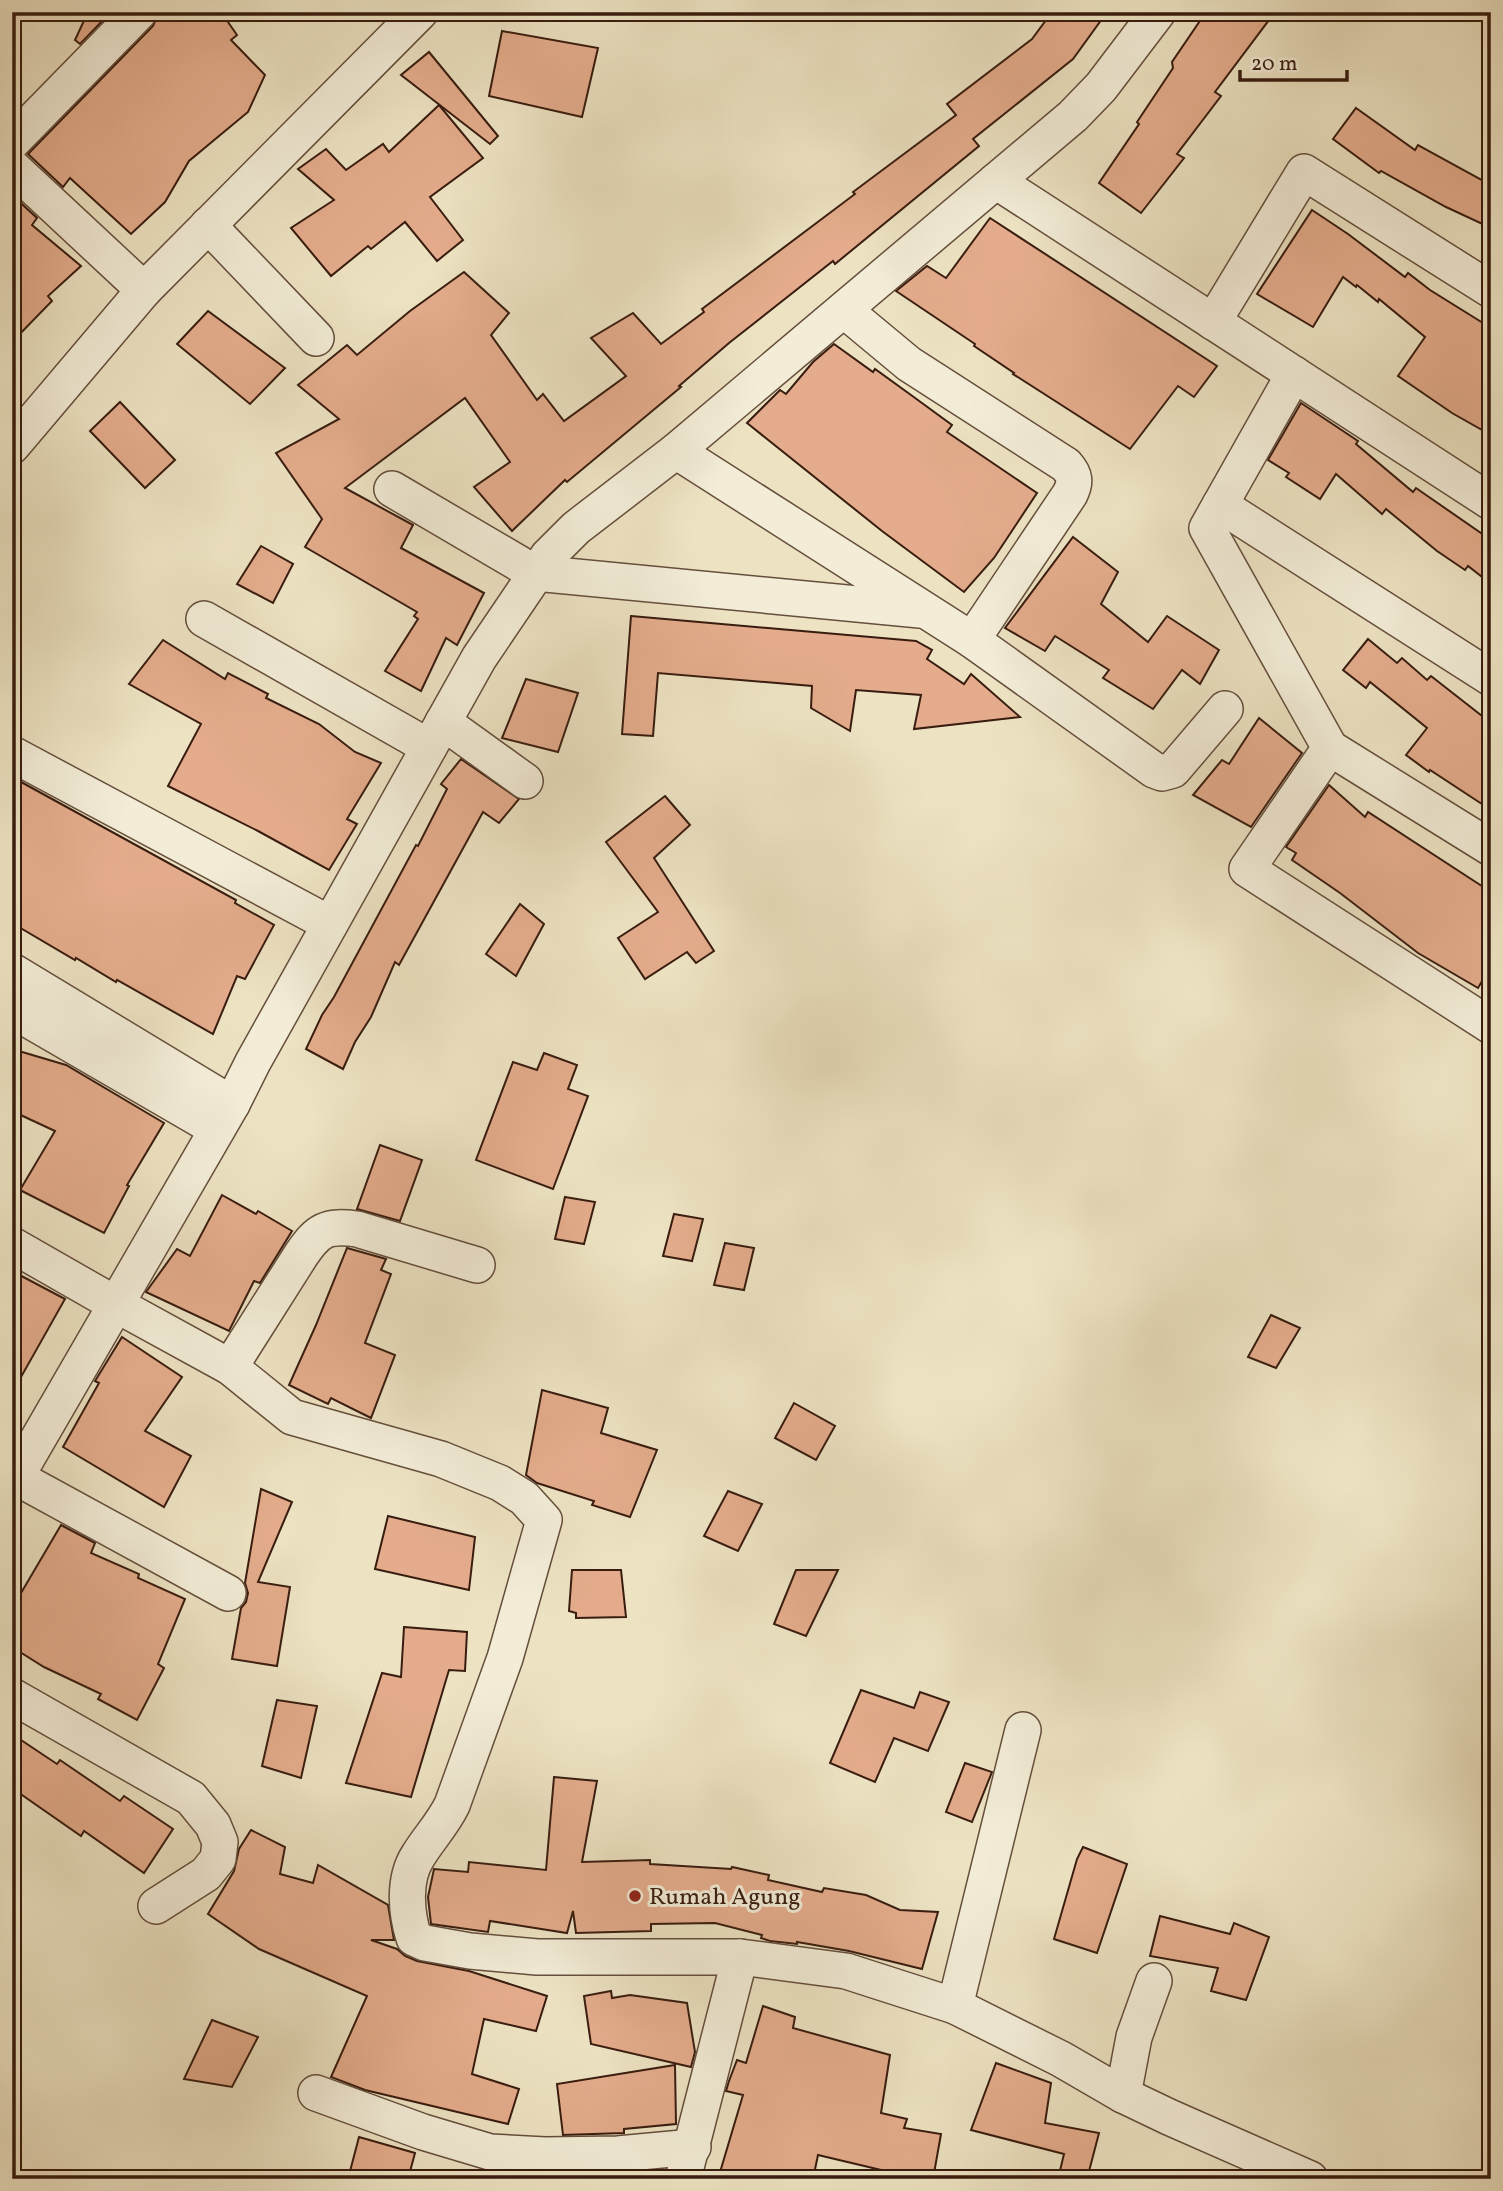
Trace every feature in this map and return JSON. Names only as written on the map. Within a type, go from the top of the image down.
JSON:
[{"type":"street","points":[[12,142],[139,12]]},
{"type":"street","points":[[12,446],[144,290],[420,12]]},
{"type":"street","points":[[228,1593],[14,1479],[117,1306],[479,658],[535,573],[561,542],[676,452],[1083,107],[1157,12]]},
{"type":"street","points":[[12,167],[144,290]]},
{"type":"street","points":[[1213,322],[1304,172],[1491,290]]},
{"type":"street","points":[[996,181],[1491,502]]},
{"type":"street","points":[[208,225],[316,338]]},
{"type":"street","points":[[844,310],[909,364],[1072,471],[1075,479],[1070,494],[972,640]]},
{"type":"street","points":[[1294,374],[1207,528],[1330,748],[1491,848]]},
{"type":"street","points":[[676,452],[972,640],[1154,770],[1168,772],[1177,766],[1225,709]]},
{"type":"street","points":[[392,489],[535,573],[928,611]]},
{"type":"street","points":[[1220,505],[1491,678]]},
{"type":"street","points":[[204,619],[525,781]]},
{"type":"street","points":[[1330,748],[1247,869],[1491,1026]]},
{"type":"street","points":[[12,754],[330,924]]},
{"type":"street","points":[[12,971],[224,1116]]},
{"type":"street","points":[[12,1010],[224,1116]]},
{"type":"street","points":[[230,1367],[301,1255],[324,1230],[338,1226],[357,1228],[477,1265]]},
{"type":"street","points":[[12,1245],[230,1367],[292,1417],[453,1464],[500,1483],[524,1498],[544,1520],[505,1657],[452,1805],[416,1859],[407,1906],[414,1938],[425,1943],[470,1951],[537,1957],[740,1956],[846,1971],[955,2006],[1061,2059],[1123,2095],[1310,2179]]},
{"type":"street","points":[[12,1696],[191,1798],[213,1825],[220,1842],[218,1859],[206,1874],[156,1906]]},
{"type":"street","points":[[955,2006],[1023,1730]]},
{"type":"street","points":[[316,2093],[423,2132],[490,2152],[606,2154],[688,2163],[740,1956]]},
{"type":"street","points":[[1123,2095],[1134,2037],[1154,1981]]},
{"type":"building","points":[[88,12],[111,12],[80,44],[75,40]]},
{"type":"building","points":[[159,12],[221,12],[237,35],[231,40],[265,75],[248,112],[189,161],[165,202],[131,234],[70,178],[63,187],[28,154],[153,26]]},
{"type":"building","points":[[1052,12],[1107,12],[1073,59],[973,139],[979,146],[835,264],[833,261],[729,343],[679,386],[681,387],[567,482],[565,480],[512,531],[474,487],[510,462],[465,398],[345,488],[413,525],[401,548],[484,593],[457,645],[446,638],[421,691],[385,671],[418,619],[414,616],[417,612],[305,547],[322,519],[276,453],[339,419],[298,385],[347,345],[357,355],[410,311],[464,272],[509,313],[491,335],[537,400],[543,394],[564,421],[626,376],[591,338],[633,313],[661,344],[704,312],[702,309],[956,115],[947,104],[1032,39]]},
{"type":"building","points":[[1206,12],[1275,12],[1215,92],[1221,96],[1177,154],[1184,158],[1141,213],[1099,183],[1139,124],[1137,122],[1173,68],[1172,62]]},
{"type":"building","points":[[502,31],[598,48],[582,117],[489,96]]},
{"type":"building","points":[[429,52],[498,136],[490,144],[401,75]]},
{"type":"building","points":[[439,105],[483,158],[430,197],[463,240],[437,261],[405,222],[371,249],[368,246],[331,276],[291,228],[334,200],[298,169],[326,149],[346,170],[383,144],[389,152]]},
{"type":"building","points":[[1356,108],[1415,150],[1418,145],[1491,185],[1491,228],[1381,171],[1379,173],[1333,139]]},
{"type":"building","points":[[12,195],[37,218],[32,225],[81,266],[48,296],[52,301],[12,342]]},
{"type":"building","points":[[1312,210],[1405,277],[1408,273],[1491,328],[1491,435],[1452,413],[1398,376],[1425,337],[1379,299],[1378,302],[1357,285],[1356,287],[1343,277],[1313,327],[1257,294]]},
{"type":"building","points":[[990,218],[1217,366],[1194,397],[1178,386],[1130,449],[1013,374],[974,346],[975,344],[896,291],[927,266],[946,278]]},
{"type":"building","points":[[208,311],[285,368],[250,404],[177,344]]},
{"type":"building","points":[[834,344],[873,372],[875,369],[952,425],[947,432],[1037,493],[994,558],[964,592],[882,531],[747,423],[780,390],[786,394],[813,362]]},
{"type":"building","points":[[120,402],[175,460],[145,488],[90,431]]},
{"type":"building","points":[[1301,403],[1358,441],[1356,444],[1413,492],[1416,488],[1491,540],[1491,584],[1468,566],[1465,570],[1437,551],[1386,509],[1382,514],[1336,474],[1320,499],[1286,477],[1289,473],[1268,460]]},
{"type":"building","points":[[1073,537],[1118,572],[1101,604],[1148,642],[1167,616],[1219,650],[1200,684],[1182,670],[1153,709],[1103,678],[1109,670],[1055,636],[1045,651],[1005,628]]},
{"type":"building","points":[[261,546],[293,564],[273,603],[237,584]]},
{"type":"building","points":[[631,616],[916,641],[932,650],[927,659],[964,684],[971,674],[1020,717],[914,729],[921,695],[856,690],[850,731],[811,708],[812,686],[658,673],[653,736],[622,734]]},
{"type":"building","points":[[1368,639],[1397,663],[1402,658],[1427,680],[1431,676],[1491,723],[1491,810],[1406,755],[1427,728],[1370,682],[1366,688],[1343,670]]},
{"type":"building","points":[[163,640],[225,679],[228,673],[268,694],[266,698],[319,724],[355,752],[381,763],[347,819],[357,824],[329,870],[168,786],[201,724],[129,684]]},
{"type":"building","points":[[526,679],[578,693],[558,752],[502,738]]},
{"type":"building","points":[[1259,718],[1302,753],[1251,827],[1193,795],[1222,760],[1229,764]]},
{"type":"building","points":[[461,759],[519,799],[499,823],[483,812],[399,965],[395,962],[371,1017],[355,1042],[343,1069],[306,1049],[322,1015],[416,845],[418,846],[447,789],[441,784]]},
{"type":"building","points":[[12,777],[236,900],[235,903],[274,925],[245,979],[237,976],[213,1034],[12,923]]},
{"type":"building","points":[[1329,785],[1365,817],[1368,812],[1491,892],[1491,966],[1478,988],[1418,953],[1292,860],[1296,853],[1286,847]]},
{"type":"building","points":[[665,796],[690,825],[654,858],[714,951],[696,963],[687,952],[645,979],[618,938],[658,912],[606,842]]},
{"type":"building","points":[[520,904],[544,924],[516,976],[486,954]]},
{"type":"building","points":[[12,1049],[66,1065],[164,1123],[127,1185],[129,1186],[104,1233],[20,1190],[55,1131],[12,1111]]},
{"type":"building","points":[[544,1053],[577,1065],[568,1089],[588,1096],[553,1189],[476,1160],[513,1062],[537,1070]]},
{"type":"building","points":[[380,1145],[422,1160],[400,1221],[357,1209]]},
{"type":"building","points":[[222,1195],[256,1214],[258,1211],[292,1231],[260,1283],[254,1281],[229,1331],[146,1292],[177,1249],[190,1256]]},
{"type":"building","points":[[565,1197],[595,1202],[584,1244],[555,1239]]},
{"type":"building","points":[[674,1214],[703,1219],[692,1261],[663,1256]]},
{"type":"building","points":[[725,1243],[754,1248],[744,1290],[714,1285]]},
{"type":"building","points":[[347,1248],[386,1259],[381,1270],[391,1274],[365,1343],[395,1355],[371,1418],[331,1398],[328,1404],[289,1385]]},
{"type":"building","points":[[12,1271],[65,1299],[12,1393]]},
{"type":"building","points":[[1271,1315],[1300,1328],[1276,1368],[1248,1357]]},
{"type":"building","points":[[122,1337],[182,1377],[145,1431],[191,1456],[164,1507],[63,1447],[99,1383],[95,1381]]},
{"type":"building","points":[[542,1390],[608,1408],[601,1433],[657,1450],[630,1517],[592,1505],[594,1501],[537,1483],[526,1475]]},
{"type":"building","points":[[794,1403],[835,1426],[816,1460],[775,1438]]},
{"type":"building","points":[[261,1489],[292,1502],[258,1582],[290,1587],[277,1666],[232,1659],[241,1608],[248,1593],[245,1583]]},
{"type":"building","points":[[728,1491],[762,1504],[738,1551],[704,1536]]},
{"type":"building","points":[[388,1516],[475,1537],[469,1590],[375,1569]]},
{"type":"building","points":[[61,1525],[95,1543],[91,1553],[139,1574],[138,1578],[185,1599],[158,1664],[164,1668],[137,1720],[98,1699],[101,1694],[44,1667],[12,1647],[12,1587],[21,1593]]},
{"type":"building","points":[[572,1570],[621,1570],[626,1617],[576,1618],[576,1613],[569,1611]]},
{"type":"building","points":[[796,1570],[838,1570],[806,1636],[774,1624]]},
{"type":"building","points":[[404,1627],[467,1632],[465,1671],[449,1670],[411,1797],[346,1783],[382,1673],[401,1677]]},
{"type":"building","points":[[861,1690],[914,1708],[920,1692],[949,1702],[928,1751],[894,1738],[875,1782],[830,1763]]},
{"type":"building","points":[[277,1700],[317,1706],[301,1778],[262,1766]]},
{"type":"building","points":[[12,1734],[57,1764],[60,1760],[120,1801],[124,1796],[173,1829],[144,1873],[84,1831],[81,1836],[12,1788]]},
{"type":"building","points":[[965,1763],[992,1772],[972,1822],[946,1812]]},
{"type":"building","points":[[554,1777],[597,1781],[582,1862],[650,1860],[650,1864],[732,1867],[769,1875],[768,1880],[822,1892],[824,1888],[866,1895],[900,1910],[938,1912],[922,1969],[849,1951],[797,1942],[770,1941],[761,1938],[762,1935],[715,1923],[651,1924],[651,1931],[576,1933],[573,1911],[567,1933],[490,1921],[488,1932],[431,1924],[428,1897],[434,1869],[468,1872],[469,1862],[546,1870]]},
{"type":"building","points":[[251,1830],[285,1847],[280,1874],[313,1883],[318,1865],[388,1905],[394,1940],[371,1940],[397,1949],[417,1961],[469,1971],[547,1996],[536,2031],[484,2019],[472,2074],[519,2089],[508,2124],[365,2090],[331,2077],[367,1996],[259,1949],[208,1914],[234,1871],[239,1849]]},
{"type":"building","points":[[1083,1847],[1127,1864],[1097,1953],[1054,1939],[1077,1859]]},
{"type":"building","points":[[1160,1916],[1230,1934],[1234,1923],[1269,1937],[1246,2000],[1211,1991],[1218,1968],[1150,1956]]},
{"type":"building","points":[[611,1991],[612,1998],[630,1995],[687,2003],[695,2052],[691,2067],[591,2044],[584,1996]]},
{"type":"building","points":[[763,2006],[795,2017],[793,2028],[890,2055],[881,2113],[907,2119],[904,2128],[941,2134],[933,2179],[919,2179],[818,2155],[813,2179],[718,2179],[743,2095],[726,2091],[737,2060],[746,2063]]},
{"type":"building","points":[[212,2020],[258,2037],[232,2087],[184,2079]]},
{"type":"building","points":[[996,2063],[1051,2083],[1045,2123],[1099,2133],[1087,2179],[1058,2179],[1064,2154],[971,2130]]},
{"type":"building","points":[[675,2065],[676,2124],[624,2129],[624,2133],[563,2135],[557,2084]]},
{"type":"building","points":[[359,2137],[415,2153],[408,2179],[348,2179]]},
{"type":"place","name":"Rumah Agung","points":[[635,1896]]}]
